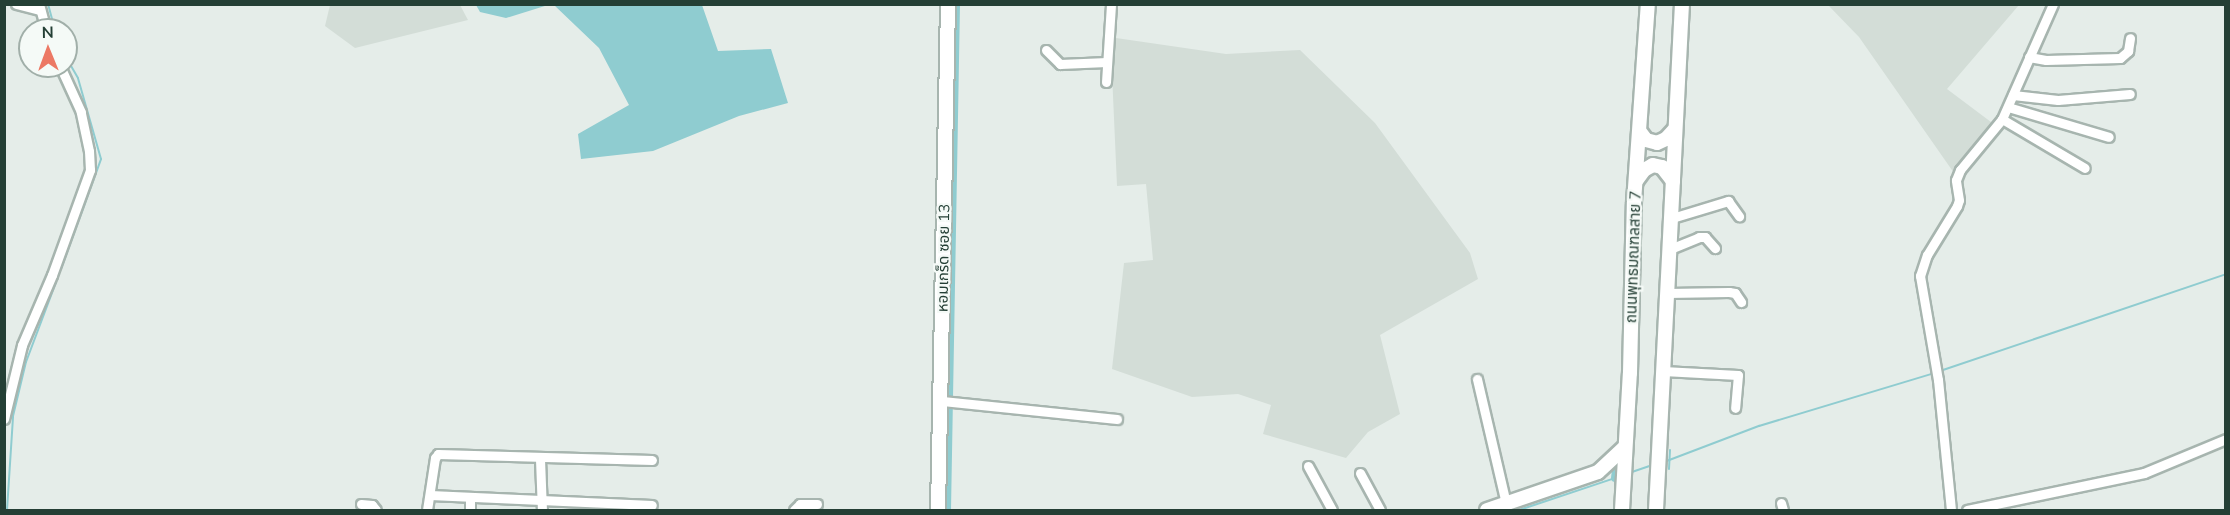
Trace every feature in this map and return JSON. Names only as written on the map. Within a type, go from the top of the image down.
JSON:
[{"type":"main road","name":"หอมเกร็ด ซอย 13","points":[[938,510],[948,402],[948,4]]},
{"type":"main road","name":"ถนนพุทธมณฑลสาย 7","points":[[1622,510],[1623,487],[1619,457],[1648,4]]},
{"type":"main road","points":[[1656,510],[1682,4]]},
{"type":"main road","points":[[1640,132],[1646,140],[1657,143],[1666,139],[1675,129]]},
{"type":"main road","points":[[1636,181],[1644,170],[1653,165],[1662,167],[1673,181]]},
{"type":"main road","points":[[1497,508],[1598,472],[1619,457]]},
{"type":"street","points":[[16,4],[40,7]]},
{"type":"street","points":[[1106,82],[1111,4]]},
{"type":"street","points":[[1951,510],[1936,363],[1920,283],[1922,267],[1957,206],[1959,200],[1956,180],[1960,170],[2002,118],[2053,4]]},
{"type":"street","points":[[2029,57],[2046,60],[2120,58],[2128,51],[2130,38]]},
{"type":"street","points":[[1046,50],[1060,64],[1107,62]]},
{"type":"street","points":[[4,419],[22,345],[52,275],[90,170],[89,151],[81,112],[65,78]]},
{"type":"street","points":[[2013,95],[2058,100],[2130,94]]},
{"type":"street","points":[[2008,107],[2109,137]]},
{"type":"street","points":[[2002,118],[2085,168]]},
{"type":"street","points":[[1672,218],[1728,201],[1739,216]]},
{"type":"street","points":[[1671,249],[1700,237],[1705,237],[1715,248]]},
{"type":"street","points":[[1667,293],[1729,292],[1735,293],[1741,302]]},
{"type":"street","points":[[1663,371],[1738,375],[1735,408]]},
{"type":"street","points":[[1477,379],[1497,508]]},
{"type":"street","points":[[948,402],[1117,419]]},
{"type":"street","points":[[1967,510],[2144,472],[2226,439]]},
{"type":"street","points":[[427,510],[435,458],[438,454],[540,459],[652,460]]},
{"type":"street","points":[[540,459],[542,510]]},
{"type":"street","points":[[1308,466],[1332,510]]},
{"type":"street","points":[[1360,473],[1380,510]]},
{"type":"street","points":[[430,495],[540,500],[551,506],[652,506]]},
{"type":"street","points":[[470,498],[470,510]]},
{"type":"street","points":[[362,504],[372,505],[376,510]]},
{"type":"street","points":[[794,510],[800,504],[817,504]]},
{"type":"shaded area","points":[[330,5],[460,5],[468,20],[355,48],[325,26]]},
{"type":"shaded area","points":[[1828,5],[2019,5],[1947,89],[1995,125],[1954,173],[1859,37]]},
{"type":"shaded area","points":[[1116,38],[1226,54],[1300,50],[1375,123],[1470,253],[1478,279],[1380,335],[1400,414],[1368,432],[1346,458],[1263,434],[1271,405],[1238,394],[1192,397],[1112,369],[1124,263],[1153,260],[1146,184],[1117,186],[1112,73]]},
{"type":"water","points":[[476,5],[548,5],[506,18],[480,12]]},
{"type":"water","points":[[554,5],[702,5],[718,51],[771,49],[788,103],[739,116],[653,151],[581,159],[578,134],[629,105],[599,48]]},
{"type":"waterway","points":[[48,4],[52,18]]},
{"type":"waterway","points":[[947,510],[956,4]]},
{"type":"waterway","points":[[61,269],[101,159],[78,78]]},
{"type":"waterway","points":[[1940,371],[2226,274]]},
{"type":"waterway","points":[[7,510],[13,416],[26,362],[56,282]]},
{"type":"waterway","points":[[1664,462],[1759,426],[1934,373]]},
{"type":"waterway","points":[[1669,469],[1670,450]]},
{"type":"waterway","points":[[1629,473],[1652,465]]},
{"type":"waterway","points":[[1615,478],[1616,470]]},
{"type":"waterway","points":[[1519,510],[1618,477]]},
{"type":"waterway","points":[[1615,478],[1615,488]]}]
